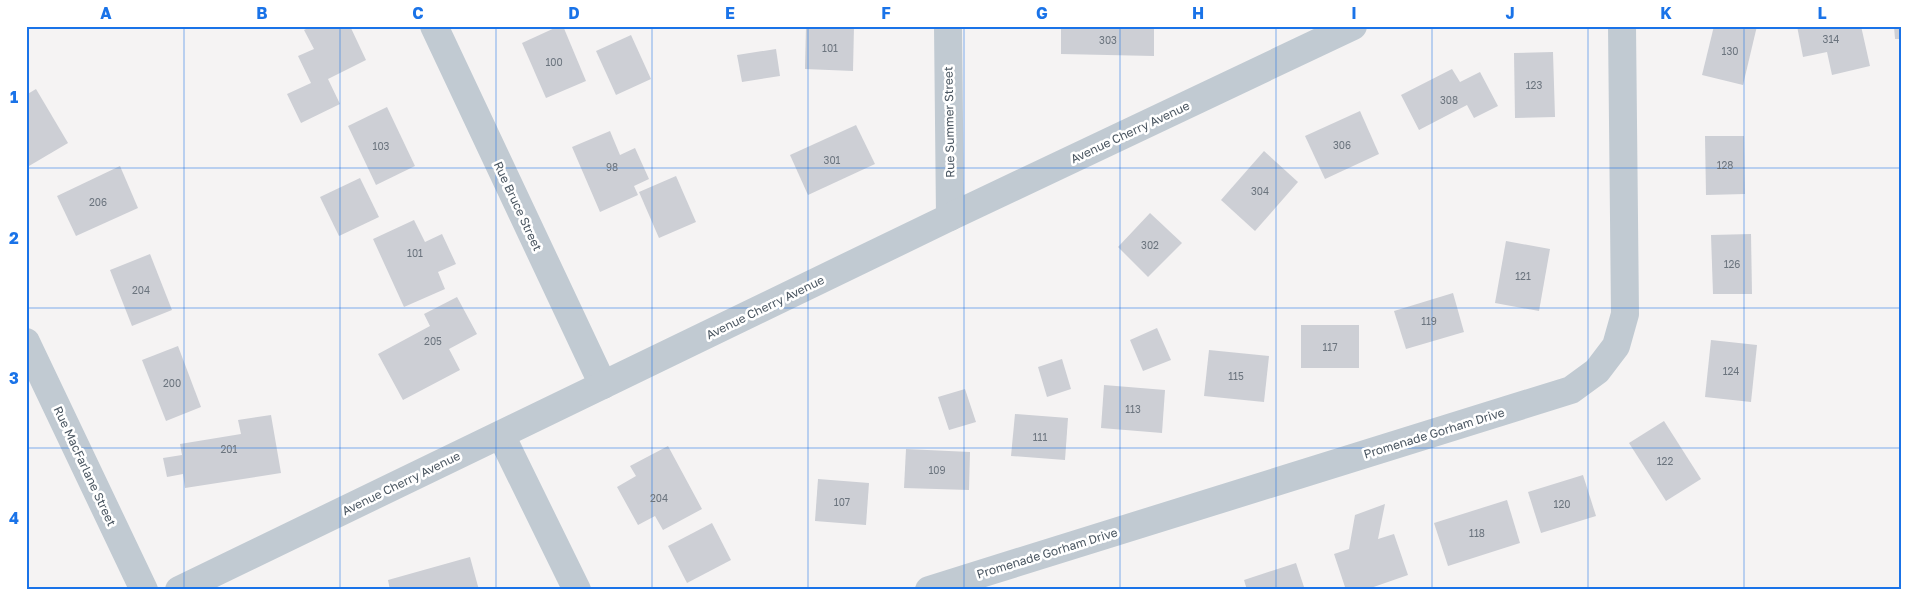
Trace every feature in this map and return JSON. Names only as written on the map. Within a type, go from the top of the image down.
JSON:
[{"type":"street","name":"Rue Bruce Street","points":[[434,26],[603,385]]},
{"type":"street","name":"Rue Summer Street","points":[[948,26],[950,217]]},
{"type":"street","name":"Avenue Cherry Avenue","points":[[178,590],[501,436],[950,217],[1353,26]]},
{"type":"street","name":"Promenade Gorham Drive","points":[[929,590],[1571,390],[1597,371],[1616,346],[1625,314],[1622,26]]},
{"type":"street","name":"Rue MacFarlane Street","points":[[26,342],[144,590]]},
{"type":"street","points":[[501,436],[577,590]]},
{"type":"building","points":[[312,26],[350,26],[366,60],[328,79],[340,104],[301,123],[287,94],[311,83],[298,56],[314,49],[304,30]]},
{"type":"building","points":[[559,26],[563,26],[586,81],[546,98],[522,43]]},
{"type":"building","points":[[806,26],[854,26],[853,71],[805,69]]},
{"type":"building","points":[[1061,26],[1154,26],[1154,56],[1061,54]]},
{"type":"building","points":[[1714,26],[1757,26],[1743,85],[1702,75]]},
{"type":"building","points":[[1797,26],[1861,26],[1870,66],[1832,75],[1827,52],[1803,57]]},
{"type":"building","points":[[1894,26],[1902,26],[1902,39],[1895,39]]},
{"type":"building","points":[[631,35],[651,79],[616,95],[596,51]]},
{"type":"building","points":[[776,49],[780,76],[742,82],[737,55]]},
{"type":"building","points":[[1553,52],[1555,117],[1515,118],[1514,53]]},
{"type":"building","points":[[1452,69],[1460,82],[1480,72],[1498,106],[1474,118],[1467,105],[1419,130],[1401,95]]},
{"type":"building","points":[[36,89],[68,143],[29,166],[26,161],[26,95]]},
{"type":"building","points":[[387,107],[415,166],[376,185],[348,126]]},
{"type":"building","points":[[1360,111],[1379,154],[1325,179],[1305,136]]},
{"type":"building","points":[[856,125],[875,164],[808,195],[790,155]]},
{"type":"building","points":[[610,131],[620,155],[635,148],[649,179],[634,186],[638,195],[600,212],[572,147]]},
{"type":"building","points":[[1705,136],[1744,136],[1745,194],[1706,195]]},
{"type":"building","points":[[1264,151],[1298,182],[1255,231],[1221,200]]},
{"type":"building","points":[[120,166],[138,208],[76,236],[57,196]]},
{"type":"building","points":[[676,176],[696,222],[659,238],[639,192]]},
{"type":"building","points":[[360,178],[379,217],[339,236],[320,197]]},
{"type":"building","points":[[1150,213],[1182,243],[1148,277],[1118,247]]},
{"type":"building","points":[[414,220],[425,242],[442,234],[456,264],[438,272],[445,289],[404,307],[373,239]]},
{"type":"building","points":[[1751,234],[1752,294],[1713,294],[1711,235]]},
{"type":"building","points":[[1506,241],[1550,249],[1539,311],[1495,303]]},
{"type":"building","points":[[150,254],[172,310],[132,326],[110,270]]},
{"type":"building","points":[[1453,293],[1464,332],[1406,349],[1394,311]]},
{"type":"building","points":[[457,297],[477,334],[449,349],[460,370],[403,400],[378,354],[430,326],[424,314]]},
{"type":"building","points":[[1301,325],[1359,325],[1359,368],[1301,368]]},
{"type":"building","points":[[1157,328],[1171,360],[1143,371],[1130,340]]},
{"type":"building","points":[[1711,340],[1757,345],[1751,402],[1705,397]]},
{"type":"building","points":[[178,346],[201,407],[166,421],[142,360]]},
{"type":"building","points":[[1209,350],[1269,356],[1264,402],[1204,396]]},
{"type":"building","points":[[1062,359],[1071,389],[1047,397],[1038,367]]},
{"type":"building","points":[[1104,385],[1165,390],[1162,433],[1101,428]]},
{"type":"building","points":[[965,389],[976,422],[949,430],[938,397]]},
{"type":"building","points":[[1015,414],[1068,418],[1065,460],[1011,456]]},
{"type":"building","points":[[271,415],[281,473],[185,488],[183,474],[167,477],[163,458],[182,455],[180,444],[241,434],[238,420]]},
{"type":"building","points":[[1664,421],[1701,479],[1666,501],[1629,443]]},
{"type":"building","points":[[668,446],[702,509],[663,530],[655,516],[638,525],[617,487],[636,476],[630,466]]},
{"type":"building","points":[[906,449],[970,452],[969,490],[904,488]]},
{"type":"building","points":[[1583,475],[1596,516],[1541,533],[1528,492]]},
{"type":"building","points":[[818,479],[869,483],[866,525],[815,521]]},
{"type":"building","points":[[1507,500],[1520,543],[1448,566],[1434,523]]},
{"type":"building","points":[[1385,504],[1378,539],[1394,534],[1408,575],[1365,590],[1346,590],[1334,554],[1349,549],[1355,515]]},
{"type":"building","points":[[712,523],[731,560],[687,583],[668,546]]},
{"type":"building","points":[[470,557],[479,590],[390,590],[388,580]]},
{"type":"building","points":[[1296,563],[1305,590],[1247,590],[1244,580]]}]
